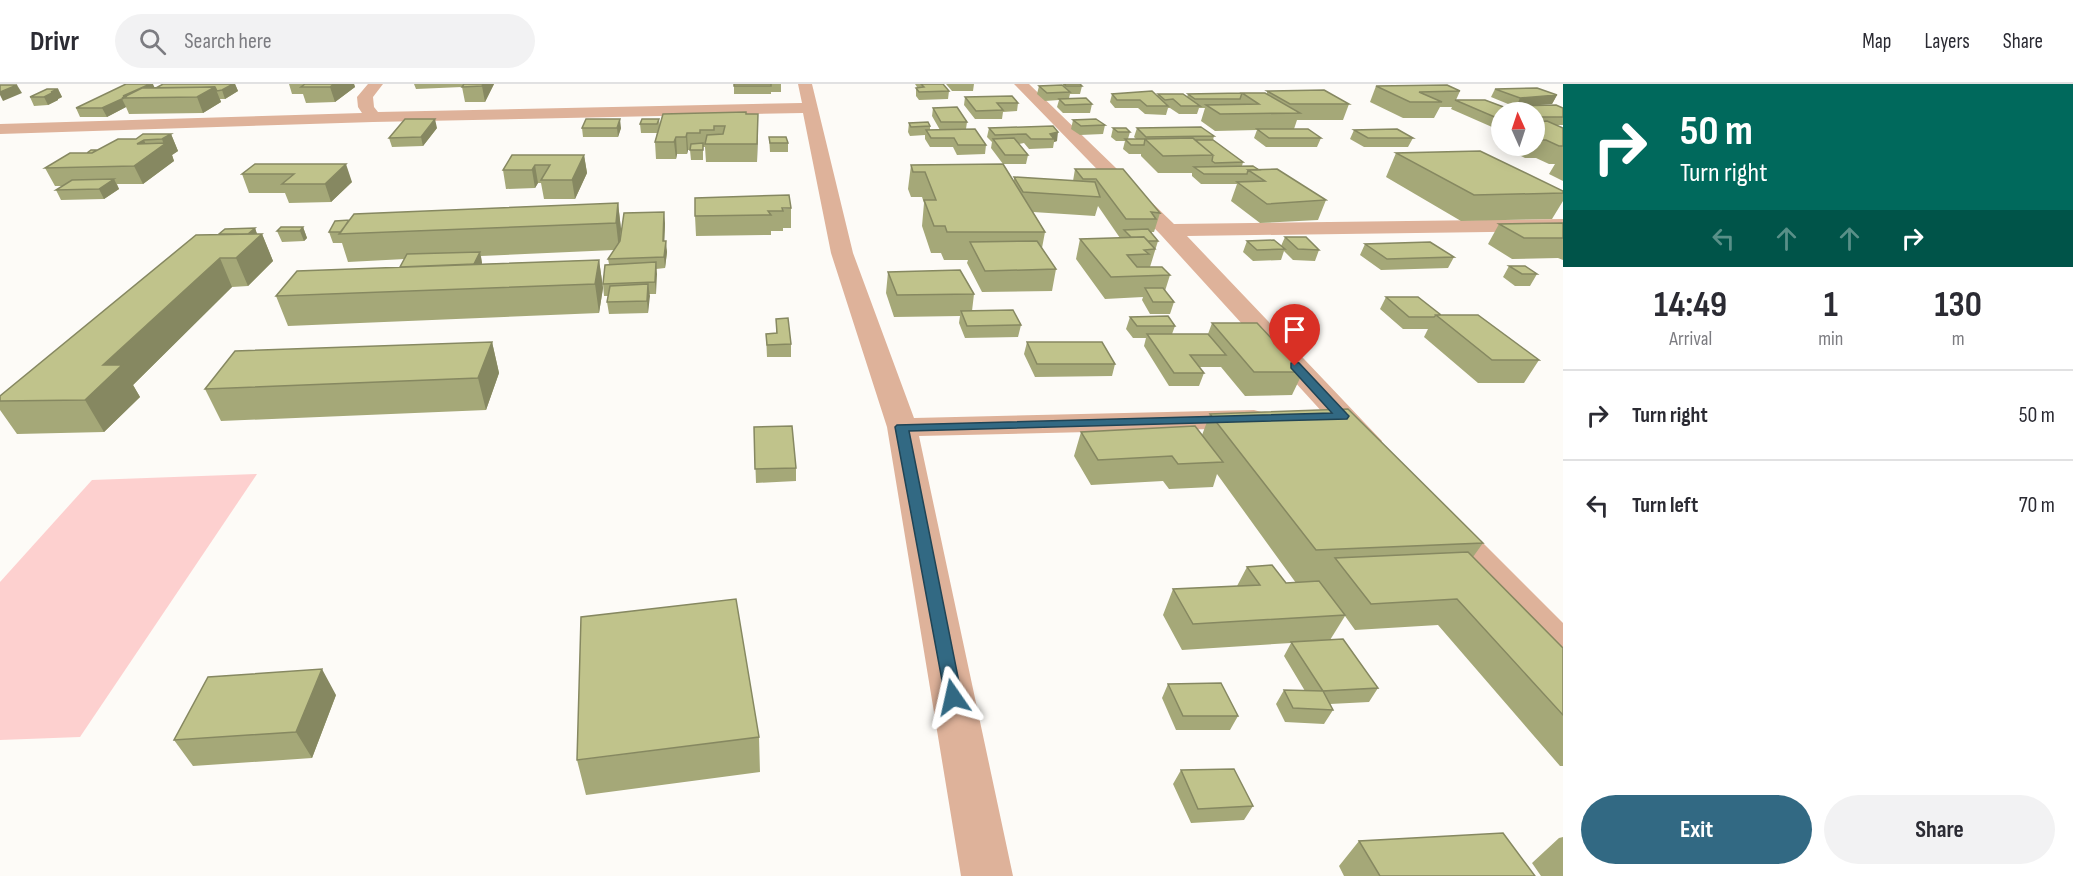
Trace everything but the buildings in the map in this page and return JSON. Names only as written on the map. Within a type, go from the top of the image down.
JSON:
[{"type":"street","points":[[373,117],[366,107],[365,97],[376,84]]},
{"type":"street","points":[[1021,84],[1169,230],[1383,460]]},
{"type":"street","points":[[0,129],[373,117],[807,96],[842,253],[902,427],[987,876]]},
{"type":"street","points":[[1169,230],[1563,225]]},
{"type":"street","points":[[902,427],[1342,416]]},
{"type":"street","points":[[1424,503],[1563,649]]},
{"type":"shaded area","points":[[257,474],[80,737],[0,740],[0,582],[92,480]]},
{"type":"route","points":[[953,697],[902,427],[1342,416],[1295,366]]}]
